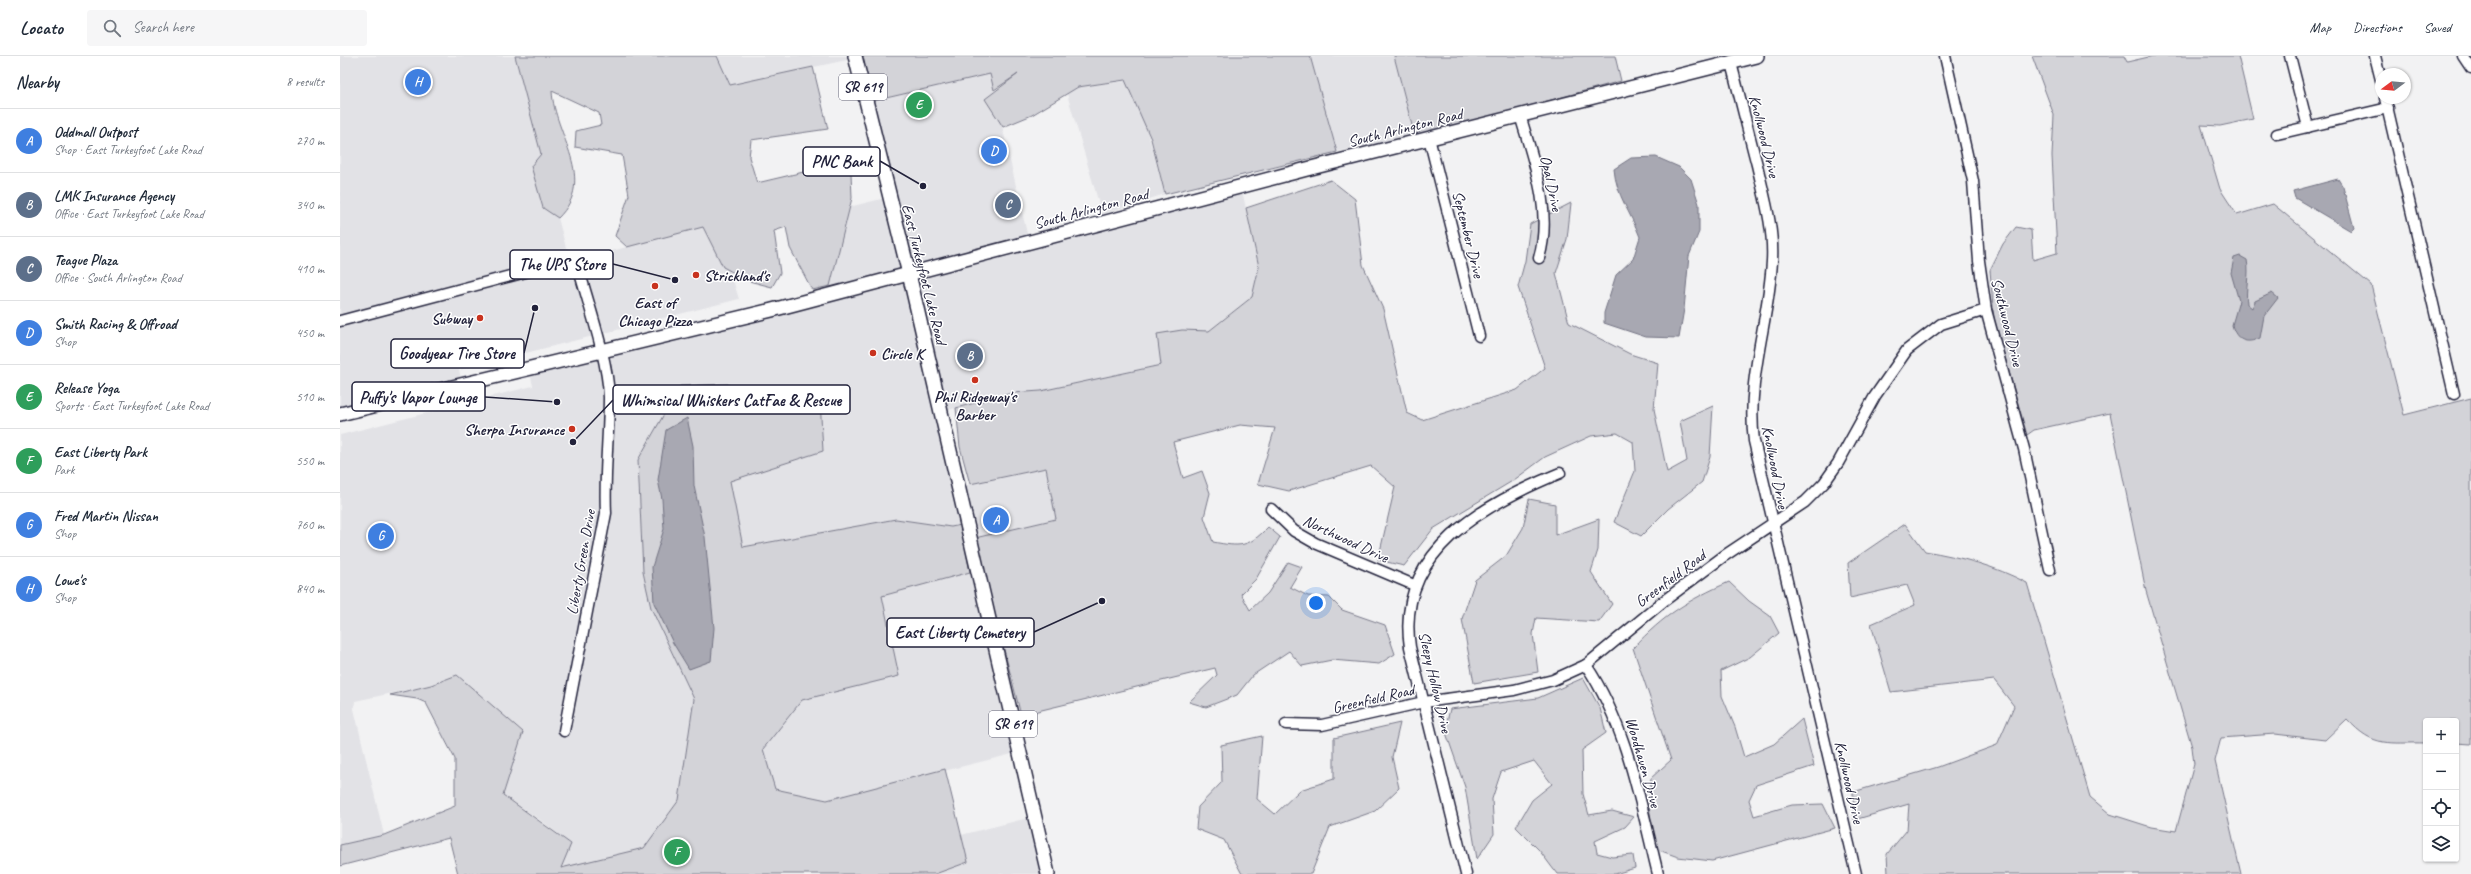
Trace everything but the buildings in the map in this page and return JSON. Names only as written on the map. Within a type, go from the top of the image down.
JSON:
[{"type":"main road","name":"East Turkeyfoot Lake Road","points":[[855,56],[909,274],[1048,874]]},
{"type":"main road","name":"South Arlington Road","points":[[340,414],[600,350],[772,310],[1307,168],[1757,56]]},
{"type":"street","name":"Southwood Drive","points":[[1945,56],[1973,181],[1979,261],[1986,310],[2046,525],[2050,570]]},
{"type":"street","points":[[2290,56],[2308,127]]},
{"type":"street","points":[[2375,56],[2378,68]]},
{"type":"street","points":[[2463,56],[2471,68]]},
{"type":"street","name":"Knollwood Drive","points":[[1731,63],[1771,230],[1771,277],[1752,406],[1754,441],[1772,523],[1856,874]]},
{"type":"street","points":[[2387,104],[2454,394]]},
{"type":"street","points":[[2276,134],[2388,108]]},
{"type":"street","name":"Opal Drive","points":[[1520,115],[1544,209],[1544,236],[1539,258]]},
{"type":"street","name":"September Drive","points":[[1429,138],[1479,336]]},
{"type":"street","name":"Liberty Green Drive","points":[[340,321],[571,261],[578,266],[600,350],[609,396],[604,490],[606,513],[564,731]]},
{"type":"street","name":"Greenfield Road","points":[[1286,724],[1322,725],[1424,702],[1536,685],[1586,665],[1665,600],[1772,523],[1793,511],[1824,483],[1845,451],[1875,396],[1907,350],[1941,324],[1986,310]]},
{"type":"street","name":"Sleepy Hollow Drive","points":[[1466,874],[1409,641],[1409,612],[1414,585],[1424,565],[1435,551],[1468,523],[1515,493],[1560,472]]},
{"type":"street","name":"Northwood Drive","points":[[1271,509],[1294,531],[1315,543],[1414,585]]},
{"type":"street","name":"Woodhaven Drive","points":[[1586,665],[1604,693],[1626,746],[1658,874]]},
{"type":"shaded area","points":[[340,56],[515,56],[566,248],[586,258],[715,223],[739,299],[459,370],[462,383],[340,414]]},
{"type":"shaded area","points":[[515,56],[717,56],[730,85],[813,67],[828,129],[751,140],[749,157],[757,183],[833,165],[851,173],[852,198],[830,286],[812,290],[790,248],[786,227],[774,231],[780,273],[772,287],[749,281],[723,267],[703,227],[627,247],[615,236],[629,195],[622,155],[575,147],[576,131],[601,125],[599,113],[552,91],[554,107],[571,156],[574,172],[574,188],[569,203],[558,218],[543,208],[531,166],[541,154]]},
{"type":"shaded area","points":[[717,56],[855,56],[856,58],[730,85]]},
{"type":"shaded area","points":[[861,56],[1310,56],[1337,152],[1165,194],[1151,139],[1125,80],[1078,87],[1032,115],[1003,127],[985,99],[1018,74],[994,90],[990,74],[873,101]]},
{"type":"shaded area","points":[[1310,56],[1394,56],[1415,137],[1337,152]]},
{"type":"shaded area","points":[[1394,56],[1615,56],[1621,81],[1415,137]]},
{"type":"shaded area","points":[[2032,56],[2124,56],[2127,62],[2153,56],[2238,56],[2253,119],[2220,126],[2201,125],[2220,189],[2237,215],[2273,204],[2371,285],[2404,415],[2471,398],[2471,744],[2459,743],[2459,718],[2423,718],[2423,743],[2392,743],[2374,740],[2357,729],[2347,719],[2325,740],[2275,734],[2221,738],[2215,761],[2241,874],[1888,874],[1887,854],[1907,830],[1909,804],[1854,820],[1853,792],[1938,767],[1997,745],[2014,706],[1994,680],[1891,692],[1871,624],[1915,605],[1907,585],[1850,598],[1848,563],[1905,524],[1925,551],[1978,563],[2027,583],[2090,797],[2110,814],[2151,827],[2176,831],[2194,764],[2192,747],[2146,591],[2110,413],[2034,430],[2027,435],[1994,319],[1990,270],[2003,244],[2016,227],[2031,230],[2033,260],[2057,253],[2052,156],[2054,115]]},
{"type":"shaded area","points":[[990,74],[1029,242],[1241,186],[1259,267],[1252,297],[1209,331],[1182,330],[1161,365],[1041,391],[1012,393],[941,412],[966,523],[951,527],[896,519],[743,547],[729,481],[823,451],[820,400],[748,407],[728,384],[638,460],[643,572],[651,608],[694,699],[679,800],[626,874],[558,874],[571,844],[540,820],[503,795],[523,732],[457,675],[431,685],[355,701],[354,709],[384,835],[340,845],[340,435],[533,386],[529,367],[818,298],[805,218],[889,197],[866,103]]},
{"type":"shaded area","points":[[1133,80],[1165,194],[1102,214],[1067,94],[1078,87]]},
{"type":"shaded area","points":[[1656,157],[1679,167],[1691,179],[1699,204],[1699,232],[1689,256],[1684,309],[1679,338],[1646,337],[1604,323],[1604,313],[1616,275],[1633,259],[1640,237],[1621,196],[1615,178],[1614,169],[1631,158]]},
{"type":"shaded area","points":[[2338,179],[2343,187],[2354,228],[2351,231],[2295,198],[2293,191]]},
{"type":"shaded area","points":[[1331,180],[1355,199],[1363,265],[1383,309],[1407,413],[1422,420],[1517,390],[1545,368],[1518,287],[1525,261],[1530,224],[1571,203],[1567,239],[1556,273],[1569,323],[1630,354],[1658,363],[1654,409],[1667,472],[1687,461],[1680,421],[1713,406],[1710,457],[1702,482],[1668,509],[1641,536],[1614,522],[1635,471],[1633,442],[1617,433],[1591,436],[1545,457],[1514,480],[1433,529],[1404,566],[1378,560],[1395,487],[1371,466],[1289,491],[1258,484],[1275,428],[1240,425],[1173,442],[1183,478],[1202,471],[1210,493],[1204,517],[1213,542],[1230,545],[1243,544],[1255,539],[1268,527],[1280,537],[1256,579],[1241,594],[1250,610],[1268,593],[1288,562],[1302,567],[1290,587],[1308,596],[1329,597],[1342,610],[1385,625],[1395,654],[1379,664],[1332,660],[1302,666],[1289,651],[1253,675],[1237,695],[1206,707],[1189,702],[1217,675],[1215,668],[1021,715],[975,538],[1056,519],[1046,468],[970,484],[960,447],[956,408],[1012,393],[1041,391],[1161,365],[1157,334],[1182,330],[1209,331],[1252,297],[1259,267],[1246,208]]},
{"type":"shaded area","points":[[2240,256],[2247,260],[2247,304],[2252,308],[2255,301],[2272,293],[2278,298],[2264,316],[2260,338],[2250,341],[2239,338],[2232,325],[2239,301],[2231,273],[2234,258]]},
{"type":"shaded area","points":[[728,384],[748,407],[820,400],[823,451],[730,481],[743,547],[896,519],[951,527],[961,525],[970,572],[882,596],[899,676],[802,700],[763,749],[775,789],[827,800],[945,769],[968,862],[935,874],[458,874],[449,838],[340,866],[340,845],[384,835],[455,806],[455,759],[426,703],[417,699],[390,695],[431,685],[457,675],[523,732],[503,795],[571,844],[561,868],[644,848],[679,800],[694,699],[651,608],[643,572],[638,460],[680,386]]},
{"type":"shaded area","points":[[687,418],[693,446],[694,486],[705,537],[714,628],[711,661],[689,669],[673,643],[654,603],[652,567],[664,529],[662,499],[658,480],[666,430]]},
{"type":"shaded area","points":[[1046,468],[1056,519],[975,538],[962,486]]},
{"type":"shaded area","points":[[1529,499],[1555,504],[1555,535],[1599,519],[1598,550],[1591,572],[1612,604],[1599,622],[1536,618],[1533,634],[1538,672],[1474,683],[1462,619],[1475,580],[1506,556],[1523,528]]},
{"type":"shaded area","points":[[970,572],[1012,754],[828,800],[775,790],[763,749],[802,700],[899,676],[882,596]]},
{"type":"shaded area","points":[[1729,582],[1749,601],[1770,616],[1779,633],[1750,657],[1721,671],[1722,696],[1735,727],[1744,757],[1774,744],[1802,719],[1814,766],[1756,785],[1749,800],[1754,816],[1792,805],[1823,804],[1835,828],[1712,861],[1678,857],[1656,849],[1649,807],[1651,778],[1671,760],[1633,648],[1655,626],[1677,609],[1701,595]]},
{"type":"shaded area","points":[[1583,678],[1600,708],[1606,733],[1582,750],[1583,794],[1589,815],[1612,811],[1634,817],[1625,827],[1595,841],[1597,853],[1612,857],[1633,855],[1635,868],[1615,874],[1557,874],[1539,850],[1516,827],[1532,800],[1552,784],[1534,761],[1501,772],[1492,799],[1494,834],[1477,859],[1465,787],[1445,730],[1450,709],[1538,698]]},
{"type":"shaded area","points":[[1400,723],[1392,757],[1399,788],[1375,811],[1330,827],[1311,874],[1242,874],[1224,840],[1196,829],[1198,807],[1222,782],[1221,745],[1262,736],[1257,799],[1275,814],[1300,790],[1334,779],[1334,738]]},
{"type":"shaded area","points":[[1028,818],[1041,874],[935,874],[967,862],[961,835]]},
{"type":"place","name":"Lowe's","points":[[418,82]]},
{"type":"place","name":"Release Yoga","points":[[919,105]]},
{"type":"place","name":"Smith Racing & Offroad","points":[[994,151]]},
{"type":"place","name":"PNC Bank","points":[[923,186]]},
{"type":"place","name":"Teague Plaza","points":[[1008,205]]},
{"type":"place","name":"Strickland's","points":[[696,275]]},
{"type":"place","name":"The UPS Store","points":[[675,280]]},
{"type":"place","name":"East of Chicago Pizza","points":[[655,286]]},
{"type":"place","name":"Goodyear Tire Store","points":[[535,308]]},
{"type":"place","name":"Subway","points":[[480,318]]},
{"type":"place","name":"Circle K","points":[[873,353]]},
{"type":"place","name":"LMK Insurance Agency","points":[[970,356]]},
{"type":"place","name":"Phil Ridgeway's Barber","points":[[975,380]]},
{"type":"place","name":"Puffy's Vapor Lounge","points":[[557,402]]},
{"type":"place","name":"Sherpa Insurance","points":[[572,429]]},
{"type":"place","name":"Whimsical Whiskers CatFae & Rescue","points":[[573,442]]},
{"type":"place","name":"Oddmall Outpost","points":[[996,520]]},
{"type":"place","name":"Fred Martin Nissan","points":[[381,536]]},
{"type":"place","name":"East Liberty Cemetery","points":[[1102,601]]},
{"type":"place","name":"East Liberty Park","points":[[677,852]]}]
